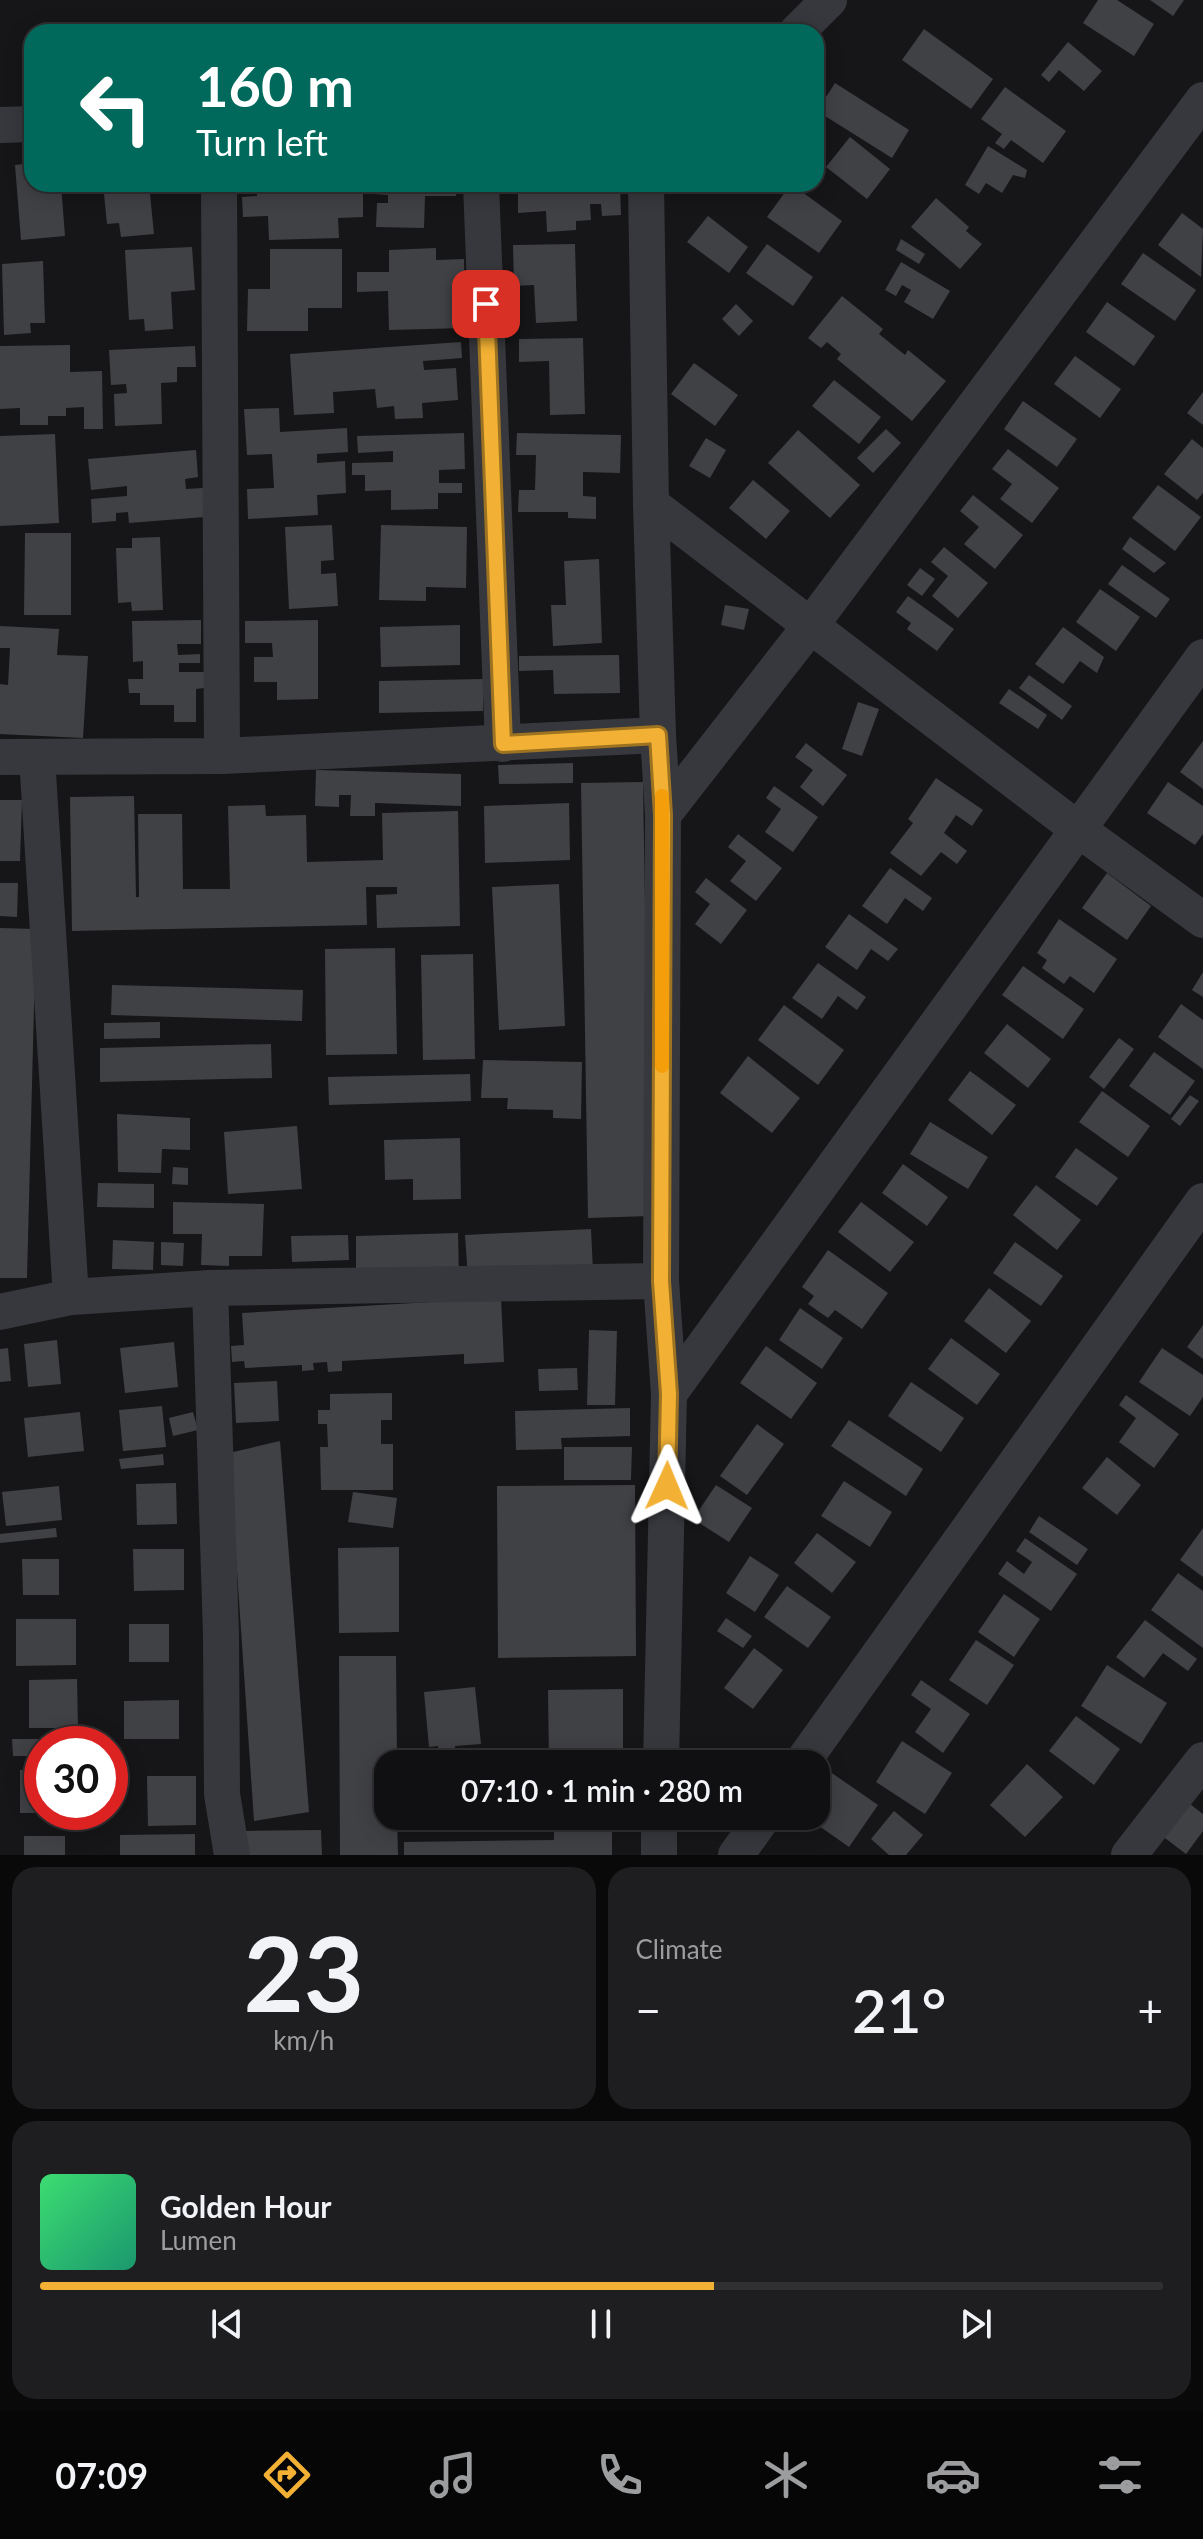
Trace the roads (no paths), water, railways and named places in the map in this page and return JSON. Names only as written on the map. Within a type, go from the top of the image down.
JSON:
[{"type":"street","points":[[805,24],[829,0]]},
{"type":"street","points":[[663,815],[811,625],[1203,100]]},
{"type":"street","points":[[0,125],[24,124]]},
{"type":"street","points":[[219,192],[222,756]]},
{"type":"street","points":[[481,192],[503,744]]},
{"type":"street","points":[[646,192],[651,504],[663,815],[661,1281],[669,1394],[661,1750]]},
{"type":"street","points":[[651,504],[1079,830],[1203,920]]},
{"type":"street","points":[[669,1394],[1203,657]]},
{"type":"street","points":[[0,757],[222,756],[658,735]]},
{"type":"street","points":[[37,757],[71,1297]]},
{"type":"street","points":[[811,1750],[1203,1201]]},
{"type":"street","points":[[0,1312],[71,1297],[210,1288],[661,1281]]},
{"type":"street","points":[[210,1288],[221,1635],[222,1794],[232,1855]]},
{"type":"street","points":[[1129,1855],[1203,1760]]},
{"type":"street","points":[[659,1830],[659,1855]]},
{"type":"street","points":[[736,1855],[754,1830]]}]
